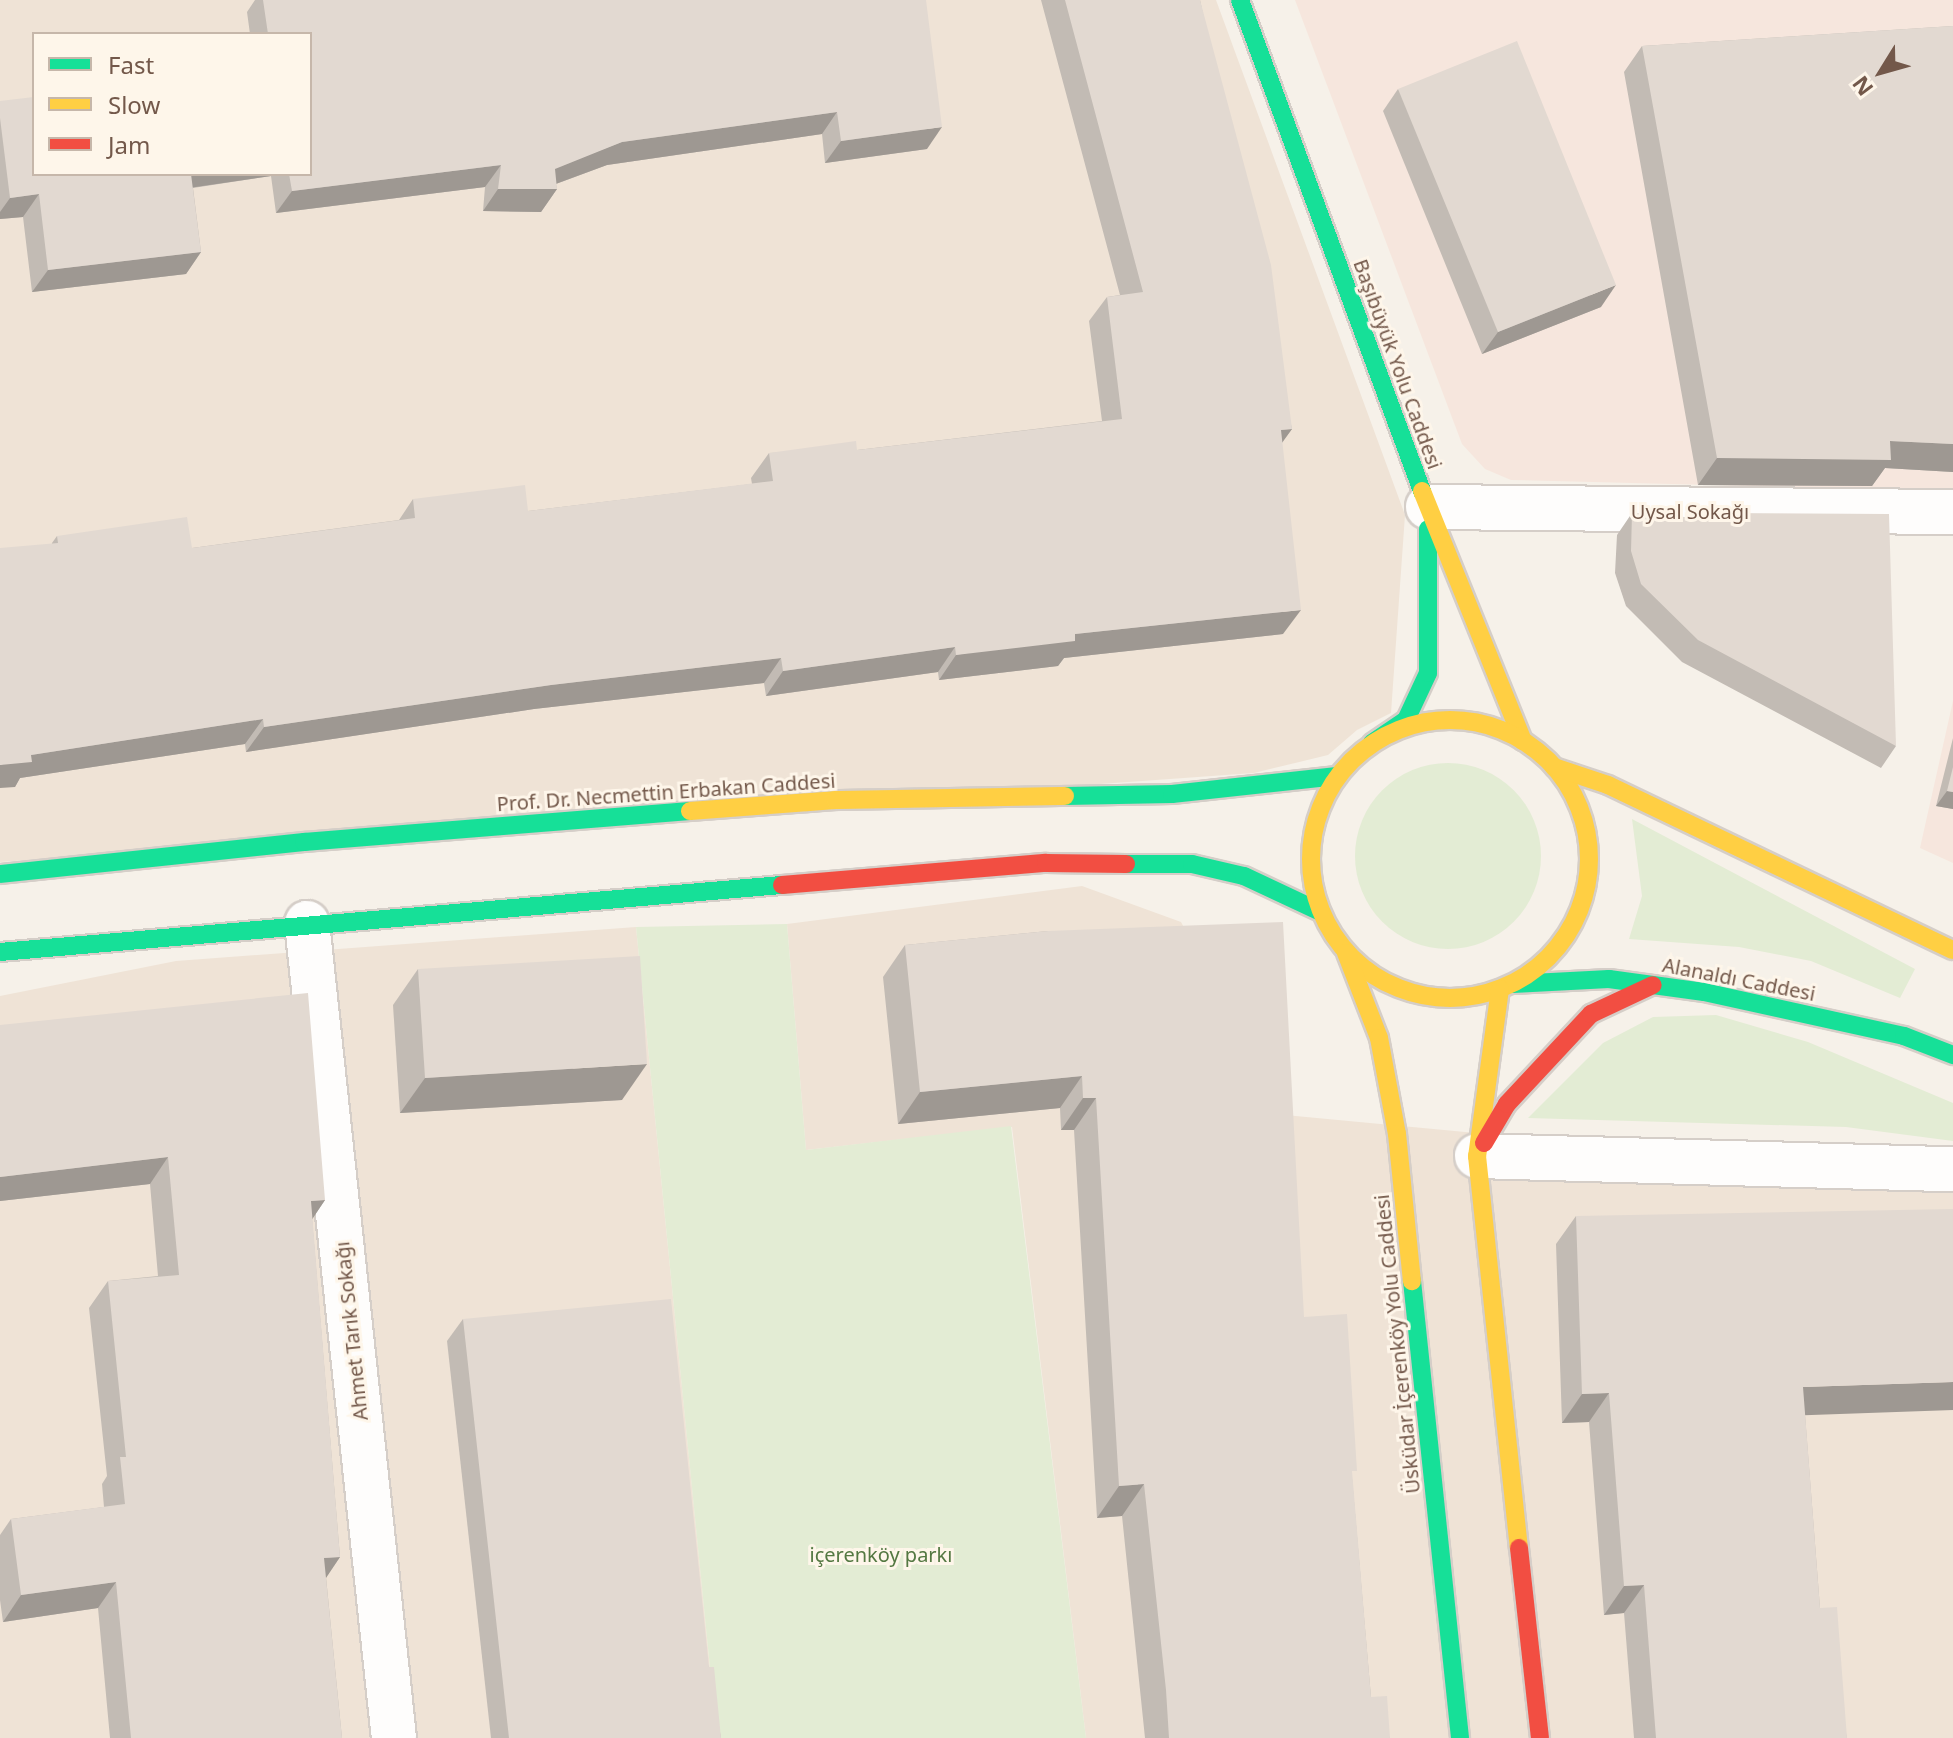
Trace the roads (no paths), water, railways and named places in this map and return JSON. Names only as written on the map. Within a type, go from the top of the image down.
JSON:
[{"type":"main road","name":"Başıbüyük Yolu Caddesi","points":[[1240,0],[1428,507],[1523,741]]},
{"type":"main road","points":[[1372,743],[1408,726],[1448,720],[1487,725],[1523,741],[1554,767],[1577,802],[1588,843],[1587,885],[1573,926],[1548,960],[1507,986],[1470,998],[1424,998],[1382,981],[1346,953],[1321,912],[1310,866],[1316,818],[1337,776],[1372,743],[1406,720],[1428,673],[1428,507]]},
{"type":"main road","points":[[1554,767],[1608,785],[1953,950]]},
{"type":"main road","name":"Prof. Dr. Necmettin Erbakan Caddesi","points":[[0,874],[319,840],[835,800],[1172,794],[1337,776]]},
{"type":"main road","points":[[0,952],[307,923],[1074,863],[1192,864],[1244,876],[1321,912]]},
{"type":"main road","name":"Üsküdar İçerenköy Yolu Caddesi","points":[[1346,953],[1379,1038],[1397,1134],[1460,1738]]},
{"type":"main road","name":"Alanaldı Caddesi","points":[[1507,986],[1609,979],[1653,985],[1904,1036],[1953,1055]]},
{"type":"main road","points":[[1477,1156],[1507,1104],[1591,1014],[1653,985]]},
{"type":"main road","points":[[1507,986],[1477,1156],[1540,1738]]},
{"type":"street","name":"Uysal Sokağı","points":[[1428,507],[1953,512]]},
{"type":"street","name":"Ahmet Tarık Sokağı","points":[[307,923],[394,1738]]},
{"type":"street","points":[[1477,1156],[1953,1169]]},
{"type":"park label","name":"içerenköy parkı","points":[[881,1554]]}]
